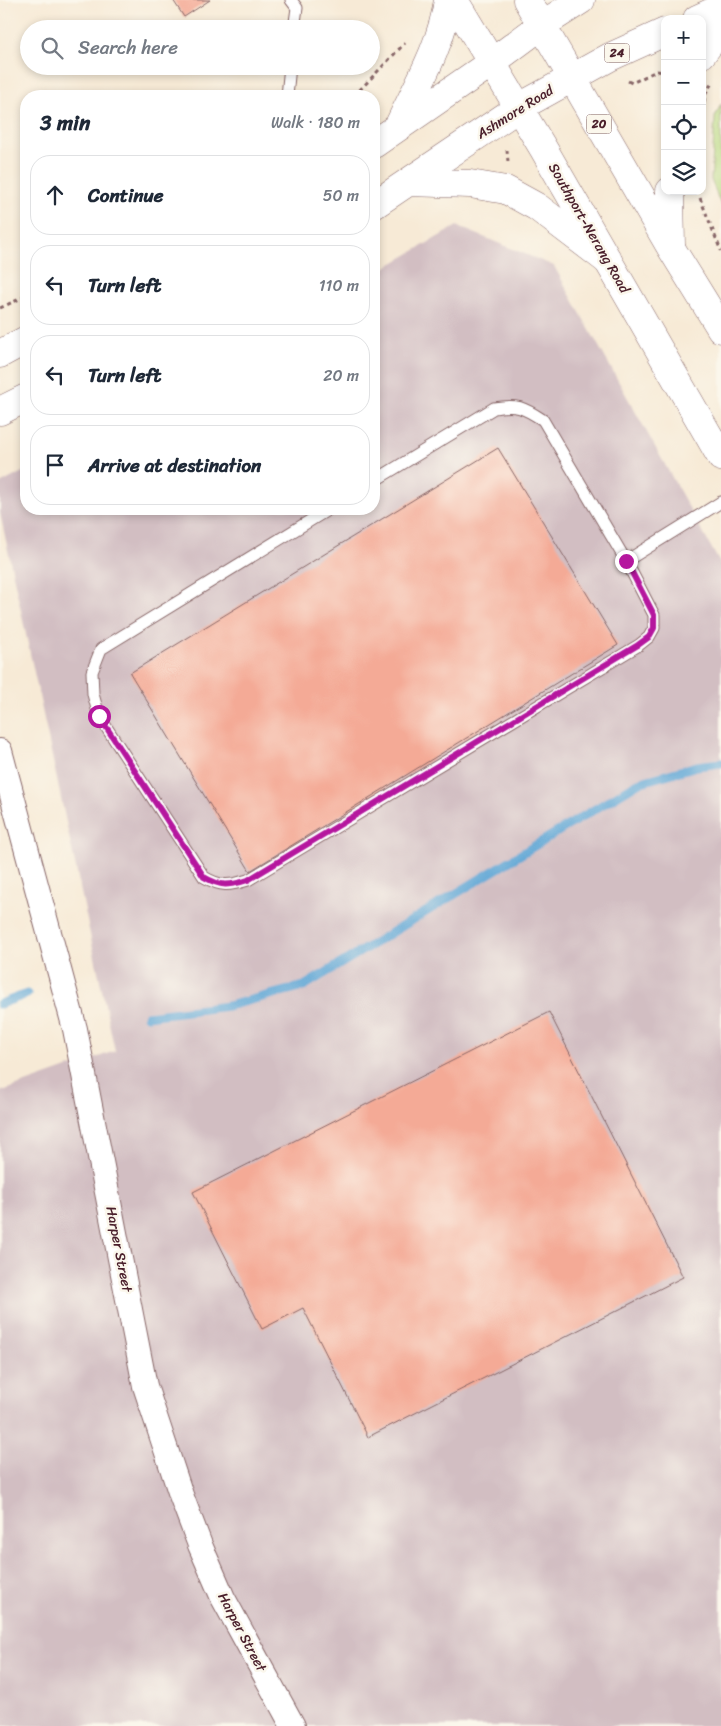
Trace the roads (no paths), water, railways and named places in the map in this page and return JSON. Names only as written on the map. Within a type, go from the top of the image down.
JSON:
[{"type":"main road","points":[[397,128],[435,49],[446,18],[448,0]]},
{"type":"main road","name":"Southport-Nerang Road","points":[[454,0],[721,457]]},
{"type":"main road","name":"20","points":[[527,0],[671,248],[721,329]]},
{"type":"main road","points":[[380,140],[491,63],[542,25],[581,0]]},
{"type":"main road","points":[[706,15],[721,8]]},
{"type":"main road","points":[[706,49],[721,29]]},
{"type":"main road","name":"Ashmore Road","points":[[380,201],[518,108],[626,49],[661,34]]},
{"type":"main road","points":[[409,182],[470,184],[506,190],[536,207],[608,261]]},
{"type":"main road","points":[[670,195],[671,248]]},
{"type":"main road","points":[[0,354],[20,343]]},
{"type":"main road","points":[[0,411],[20,401]]},
{"type":"street","name":"Harper Street","points":[[0,751],[75,1029],[145,1386],[180,1495],[223,1598],[293,1726]]},
{"type":"lane","points":[[295,20],[296,3]]},
{"type":"lane","points":[[288,90],[289,75]]},
{"type":"lane","points":[[319,515],[100,649],[92,672],[93,694],[99,716],[204,877],[216,884],[233,885],[248,880],[638,645],[649,637],[654,628],[654,615],[626,561],[542,420],[527,409],[510,405],[494,408],[380,478]]},
{"type":"lane","points":[[626,561],[721,502]]},
{"type":"waterway","points":[[147,1016],[228,1006],[304,986],[638,783],[697,766],[721,763]]},
{"type":"waterway","points":[[0,1004],[27,994]]}]
